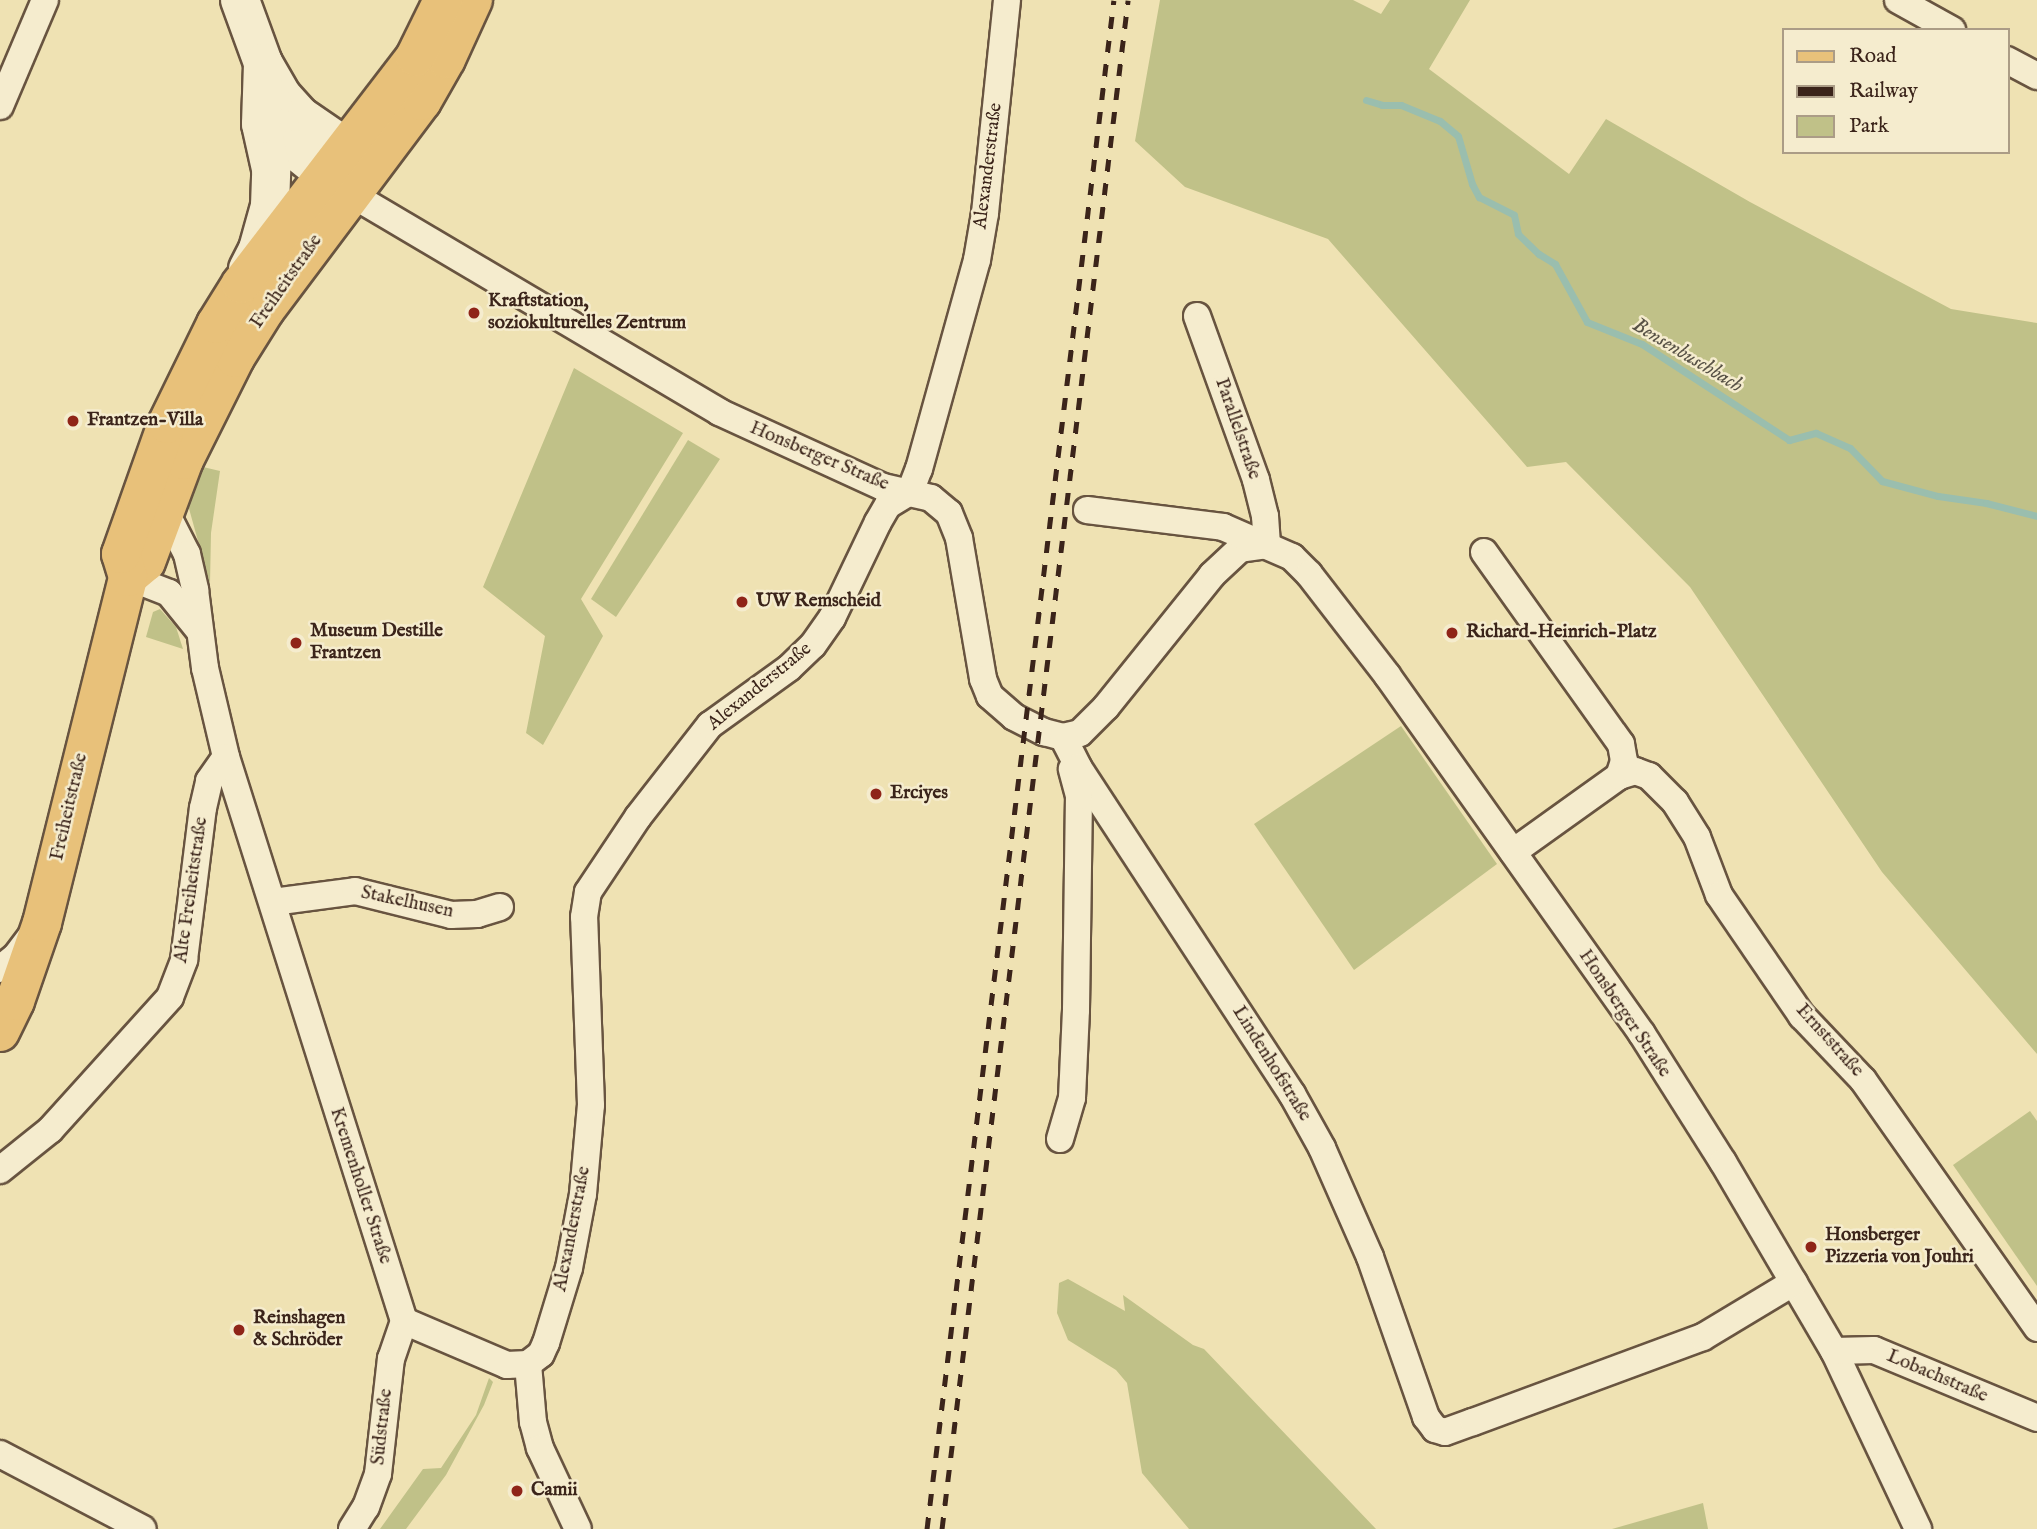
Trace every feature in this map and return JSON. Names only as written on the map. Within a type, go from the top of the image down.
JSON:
[{"type":"main road","name":"Freiheitstraße","points":[[128,577],[146,562],[184,460],[235,358],[415,57],[453,10]]},
{"type":"main road","name":"Freiheitstraße","points":[[0,1032],[15,1001],[42,923],[128,577],[121,554],[158,446],[216,324],[241,284],[349,170]]},
{"type":"street","points":[[0,106],[45,0]]},
{"type":"street","points":[[240,0],[263,62],[280,128],[294,149],[349,170]]},
{"type":"street","points":[[453,10],[492,0]]},
{"type":"street","name":"Alexanderstraße","points":[[528,1364],[541,1354],[546,1343],[569,1268],[583,1194],[591,1105],[584,916],[589,892],[646,806],[710,725],[789,668],[813,645],[832,618],[877,522],[888,505],[910,492],[919,469],[976,260],[985,213],[1007,0]]},
{"type":"street","points":[[1898,0],[1948,28]]},
{"type":"street","points":[[2009,61],[2037,76]]},
{"type":"street","points":[[241,284],[258,249],[270,206],[271,169],[261,124],[263,62]]},
{"type":"street","name":"Honsberger Straße","points":[[349,170],[719,412],[883,487],[931,498],[949,513],[960,538],[983,679],[990,696],[1014,717],[1044,733],[1063,737]]},
{"type":"street","name":"Parallelstraße","points":[[1196,316],[1256,480],[1265,516],[1267,545]]},
{"type":"street","points":[[165,510],[187,554],[195,590],[199,630],[226,757]]},
{"type":"street","name":"Honsberger Straße","points":[[1087,510],[1223,527],[1292,557],[1309,574],[1387,675],[1642,1034],[1834,1350],[1918,1529]]},
{"type":"street","points":[[1060,1139],[1072,1098],[1079,796],[1063,737],[1080,733],[1106,707],[1212,575],[1240,549],[1267,545]]},
{"type":"street","points":[[1484,552],[1621,744],[1624,761],[1619,776],[1513,852]]},
{"type":"street","points":[[128,577],[169,593],[199,630]]},
{"type":"street","name":"Lindenhofstraße","points":[[1063,737],[1078,767],[1292,1094],[1322,1148],[1370,1256],[1426,1417],[1435,1429],[1445,1432],[1703,1337],[1794,1282]]},
{"type":"street","name":"Kremenholler Straße","points":[[226,757],[273,902],[315,1048],[404,1321]]},
{"type":"street","name":"Alte Freiheitstraße","points":[[0,1170],[50,1130],[170,997],[184,960],[203,808],[209,781],[226,757]]},
{"type":"street","name":"Ernststraße","points":[[1619,776],[1635,771],[1650,776],[1675,802],[1697,837],[1719,895],[1802,1016],[1863,1080],[2037,1328]]},
{"type":"street","name":"Stakelhusen","points":[[273,902],[355,891],[451,915],[477,914],[500,907]]},
{"type":"street","points":[[0,969],[16,956],[42,923]]},
{"type":"street","points":[[404,1321],[507,1365],[528,1364],[533,1422],[540,1448],[578,1529]]},
{"type":"street","name":"Südstraße","points":[[352,1529],[366,1507],[378,1474],[391,1359],[404,1321]]},
{"type":"street","name":"Lobachstraße","points":[[1834,1350],[1874,1350],[2037,1418]]},
{"type":"street","points":[[0,1454],[144,1529]]},
{"type":"green space","points":[[1160,0],[1353,0],[1381,14],[1390,0],[1470,0],[1429,69],[1569,174],[1606,119],[1750,202],[1951,309],[2037,323],[2037,1054],[1882,872],[1690,587],[1566,462],[1527,467],[1328,239],[1185,187],[1135,141]]},
{"type":"green space","points":[[574,368],[683,433],[581,599],[603,636],[543,745],[526,733],[545,636],[483,587]]},
{"type":"green space","points":[[688,440],[720,459],[616,617],[591,599]]},
{"type":"green space","points":[[203,467],[220,471],[211,533],[210,584],[188,505]]},
{"type":"green space","points":[[160,609],[176,627],[183,649],[146,637],[153,612]]},
{"type":"green space","points":[[1401,726],[1497,864],[1354,970],[1254,824]]},
{"type":"green space","points":[[2030,1111],[2037,1121],[2037,1286],[1953,1165]]},
{"type":"green space","points":[[1068,1279],[1125,1311],[1123,1295],[1193,1345],[1204,1349],[1376,1529],[1189,1529],[1142,1473],[1127,1383],[1116,1370],[1068,1340],[1057,1313],[1059,1283]]},
{"type":"green space","points":[[489,1378],[493,1382],[484,1405],[446,1475],[406,1529],[380,1529],[423,1469],[441,1468],[476,1415]]},
{"type":"green space","points":[[1703,1503],[1708,1529],[1612,1529]]},
{"type":"waterway","name":"Bensenbuschbach","points":[[1366,100],[1382,105],[1401,105],[1440,121],[1458,136],[1472,184],[1479,197],[1514,215],[1518,234],[1539,254],[1555,264],[1587,322],[1642,344],[1789,440],[1816,433],[1850,448],[1882,481],[1938,496],[1986,503],[2037,516]]},
{"type":"railway","points":[[927,1529],[1114,0]]},
{"type":"railway","points":[[942,1529],[1128,0]]},
{"type":"place","name":"Kraftstation, soziokulturelles Zentrum","points":[[474,313]]},
{"type":"place","name":"Frantzen-Villa","points":[[73,421]]},
{"type":"place","name":"UW Remscheid","points":[[742,602]]},
{"type":"place","name":"Richard-Heinrich-Platz","points":[[1452,633]]},
{"type":"place","name":"Museum Destille Frantzen","points":[[296,643]]},
{"type":"place","name":"Erciyes","points":[[876,794]]},
{"type":"place","name":"Honsberger Pizzeria von Jouhri","points":[[1811,1247]]},
{"type":"place","name":"Reinshagen & Schröder","points":[[239,1330]]},
{"type":"place","name":"Camii","points":[[517,1491]]}]
